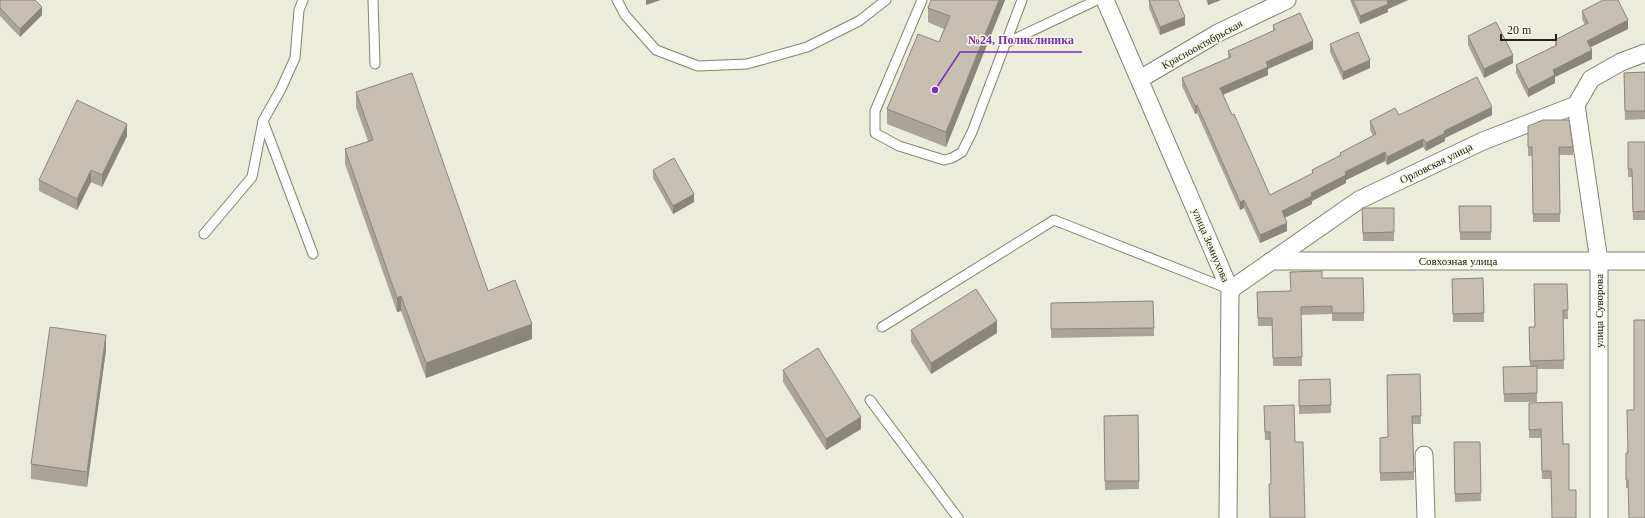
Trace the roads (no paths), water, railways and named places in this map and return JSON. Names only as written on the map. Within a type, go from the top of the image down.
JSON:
[{"type":"street","name":"улица Земнухова","points":[[1105,0],[1230,290],[1228,518]]},
{"type":"street","name":"Краснооктябрьская","points":[[1140,79],[1218,33],[1287,0]]},
{"type":"street","points":[[1576,105],[1591,79],[1621,62],[1645,53]]},
{"type":"street","name":"Орловская улица","points":[[1230,290],[1359,200],[1483,141],[1576,105]]},
{"type":"street","name":"улица Суворова","points":[[1576,105],[1599,261],[1599,518]]},
{"type":"street","name":"Совхозная улица","points":[[1271,261],[1645,262]]},
{"type":"street","points":[[1424,455],[1426,518]]},
{"type":"lane","points":[[204,234],[252,177],[263,121],[281,89],[295,58],[299,10],[303,0]]},
{"type":"lane","points":[[373,0],[375,64]]},
{"type":"lane","points":[[617,0],[625,15],[656,50],[698,66],[746,64],[807,47],[859,21],[886,0]]},
{"type":"lane","points":[[922,0],[875,111],[875,133],[899,146],[944,160],[952,158],[962,152],[972,132],[995,75],[1004,44],[1022,0]]},
{"type":"lane","points":[[1004,44],[1097,0]]},
{"type":"lane","points":[[263,121],[313,254]]},
{"type":"lane","points":[[882,327],[1054,220],[1230,290]]},
{"type":"lane","points":[[870,400],[958,518]]},
{"type":"place","name":"№24, Поликлиника","points":[[935,90]]}]
